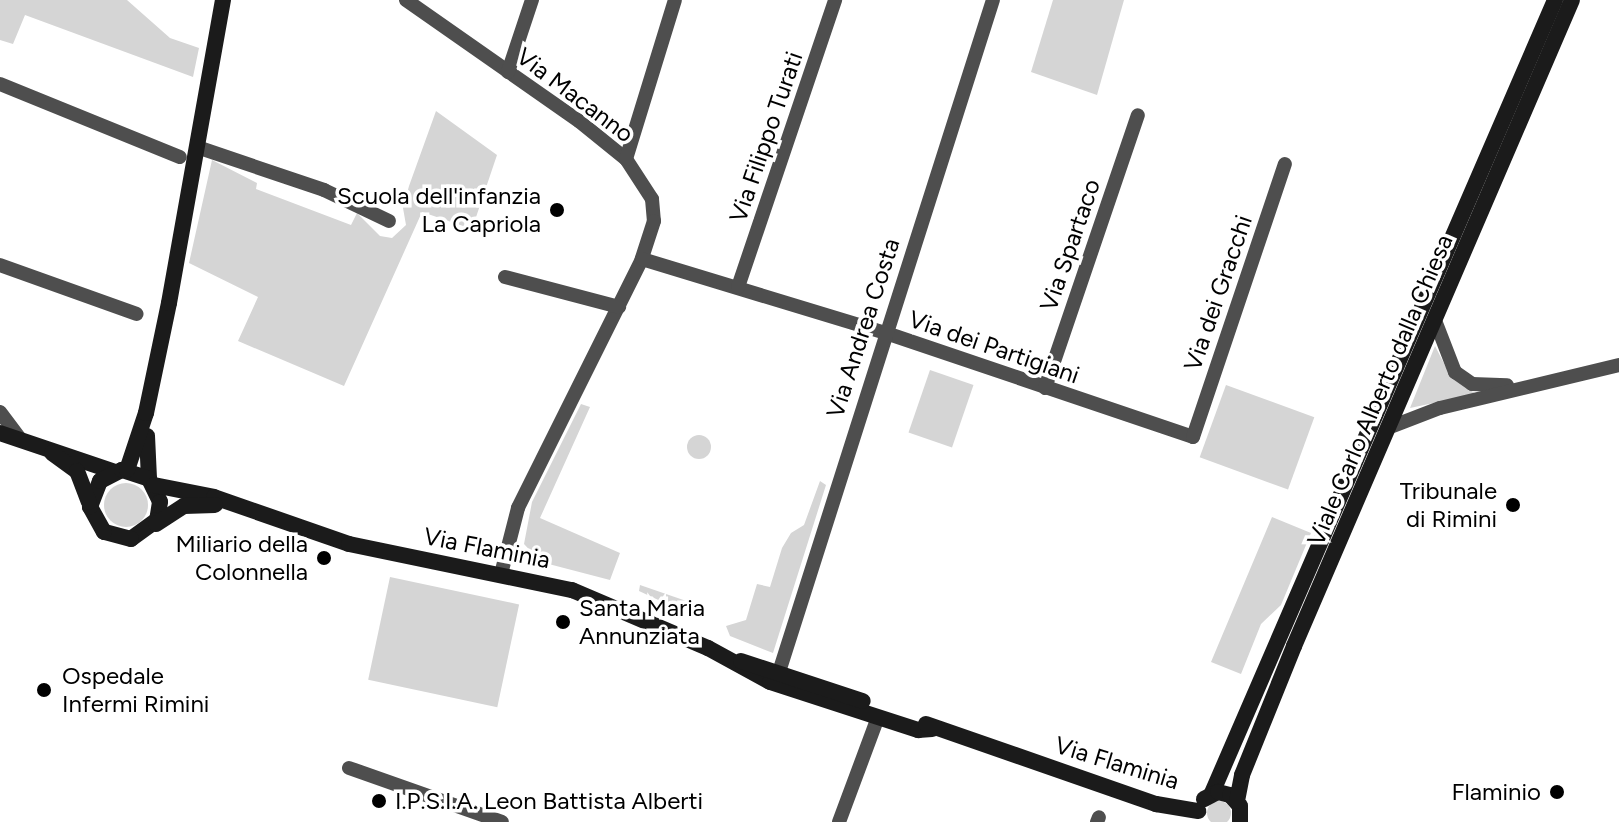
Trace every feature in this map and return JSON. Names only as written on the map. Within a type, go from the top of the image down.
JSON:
[{"type":"street","points":[[90,507],[94,489],[121,471],[146,413],[223,0]]},
{"type":"street","name":"Via Macanno","points":[[406,0],[626,159],[652,199],[654,221],[642,259],[518,508],[501,574]]},
{"type":"street","points":[[508,72],[532,0]]},
{"type":"street","points":[[626,159],[675,0]]},
{"type":"street","name":"Via Filippo Turati","points":[[738,287],[835,0]]},
{"type":"street","name":"Via Andrea Costa","points":[[779,672],[993,0]]},
{"type":"street","name":"Viale Carlo Alberto dalla Chiesa","points":[[1237,801],[1242,775],[1294,646],[1436,323],[1545,44],[1555,0]]},
{"type":"street","name":"Viale Carlo Alberto dalla Chiesa","points":[[1198,817],[1212,793],[1545,44],[1572,0]]},
{"type":"street","points":[[0,84],[180,157]]},
{"type":"street","name":"Via Spartaco","points":[[1045,388],[1138,115]]},
{"type":"street","points":[[197,147],[324,190],[389,221]]},
{"type":"street","name":"Via dei Gracchi","points":[[1193,437],[1285,164]]},
{"type":"street","name":"Via dei Partigiani","points":[[642,259],[886,333],[1193,437]]},
{"type":"street","points":[[0,265],[137,314]]},
{"type":"street","points":[[505,277],[619,307]]},
{"type":"street","points":[[1436,323],[1455,372],[1472,384],[1535,384]]},
{"type":"street","points":[[1393,426],[1535,384],[1619,365]]},
{"type":"street","points":[[0,412],[20,439]]},
{"type":"street","points":[[40,447],[77,471],[97,525],[117,539],[137,538],[152,527],[160,511],[152,482],[146,413]]},
{"type":"street","points":[[0,433],[152,482]]},
{"type":"street","name":"Via Flaminia","points":[[152,482],[214,497],[234,507],[349,544],[501,574],[617,605],[770,682],[878,717],[932,729]]},
{"type":"street","name":"Via Flaminia","points":[[152,527],[184,506],[234,507]]},
{"type":"street","name":"Via Flaminia","points":[[723,656],[779,672],[932,729],[1198,817]]},
{"type":"street","points":[[839,822],[878,717]]},
{"type":"street","points":[[349,768],[502,822]]},
{"type":"street","points":[[1212,793],[1225,793],[1237,801],[1240,822]]},
{"type":"shaded area","points":[[0,0],[127,0],[170,38],[199,48],[193,77],[25,15],[13,44],[0,40]]},
{"type":"shaded area","points":[[1053,0],[1124,0],[1097,95],[1031,72]]},
{"type":"shaded area","points":[[436,111],[497,155],[472,229],[422,212],[344,386],[238,341],[258,297],[189,263],[212,160],[257,183],[256,189],[351,225],[357,213],[380,236],[392,238],[406,225],[403,208]]},
{"type":"shaded area","points":[[1435,346],[1451,377],[1476,394],[1410,408]]},
{"type":"shaded area","points":[[930,370],[973,385],[952,447],[909,432]]},
{"type":"shaded area","points":[[1226,385],[1314,417],[1288,490],[1200,457]]},
{"type":"shaded area","points":[[581,404],[590,407],[540,518],[620,553],[610,580],[541,562],[524,544],[532,502]]},
{"type":"shaded area","points":[[694,435],[704,435],[711,442],[711,452],[704,459],[694,459],[687,452],[687,442]]},
{"type":"shaded area","points":[[820,481],[826,485],[773,653],[730,636],[726,626],[746,620],[757,584],[770,587],[782,548],[791,533],[804,525]]},
{"type":"shaded area","points":[[126,483],[141,490],[148,505],[141,520],[126,527],[111,520],[104,505],[111,490]]},
{"type":"shaded area","points":[[1272,517],[1311,533],[1281,605],[1261,624],[1241,674],[1211,662]]},
{"type":"shaded area","points":[[390,577],[519,604],[497,707],[368,680]]},
{"type":"shaded area","points":[[640,585],[695,604],[697,618],[639,591]]},
{"type":"shaded area","points":[[1219,801],[1227,805],[1231,813],[1227,821],[1219,825],[1211,821],[1207,813],[1211,805]]},
{"type":"place","name":"Scuola dell'infanzia La Capriola","points":[[557,210]]},
{"type":"place","name":"Tribunale di Rimini","points":[[1513,505]]},
{"type":"place","name":"Miliario della Colonnella","points":[[324,558]]},
{"type":"place","name":"Santa Maria Annunziata","points":[[563,622]]},
{"type":"place","name":"Ospedale Infermi Rimini","points":[[44,690]]},
{"type":"place","name":"Flaminio","points":[[1557,792]]},
{"type":"place","name":"I.P.S.I.A. Leon Battista Alberti","points":[[379,801]]}]
